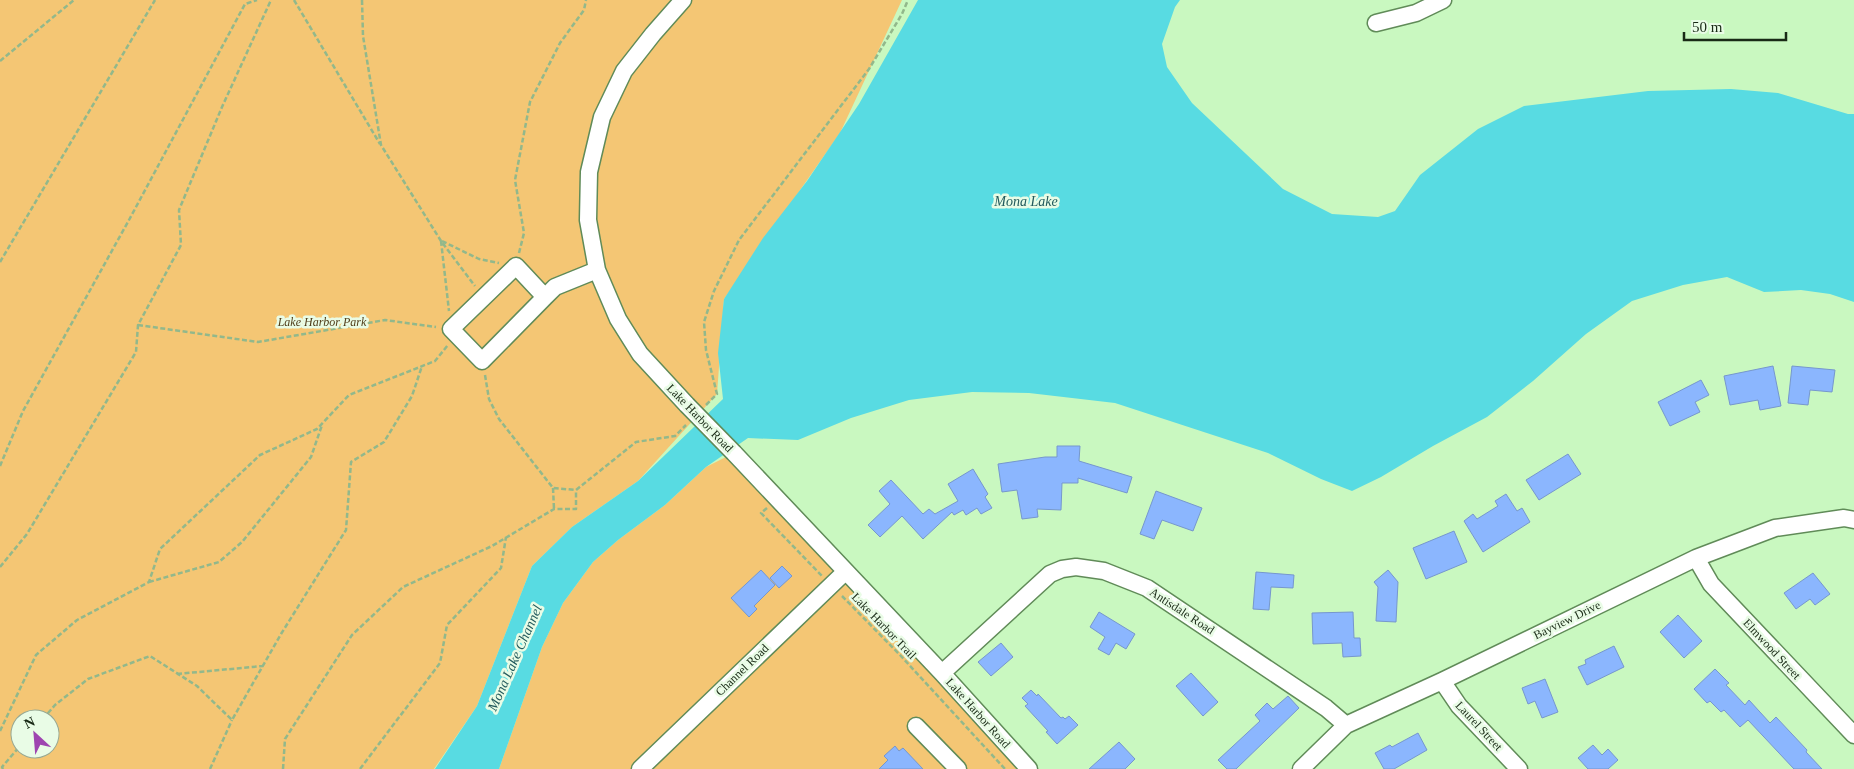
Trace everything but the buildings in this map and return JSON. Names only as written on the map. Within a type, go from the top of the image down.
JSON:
[{"type":"street","name":"Lake Harbor Road","points":[[683,0],[652,34],[624,71],[602,117],[590,172],[588,220],[597,270],[618,318],[640,354],[695,407],[734,453],[942,673],[1029,769]]},
{"type":"street","points":[[1376,23],[1416,13],[1443,0]]},
{"type":"street","points":[[545,297],[516,266],[484,297],[454,332],[482,361],[545,297],[555,286],[597,270]]},
{"type":"street","name":"Bayview Drive","points":[[1301,769],[1346,725],[1442,681],[1696,558],[1775,528],[1844,518],[1854,520]]},
{"type":"street","name":"Elmwood Street","points":[[1696,558],[1712,584],[1854,735]]},
{"type":"street","name":"Antisdale Road","points":[[942,673],[1050,574],[1076,566],[1104,571],[1147,588],[1326,708],[1346,725]]},
{"type":"street","name":"Channel Road","points":[[640,769],[845,572]]},
{"type":"street","name":"Laurel Street","points":[[1442,681],[1459,706],[1520,769]]},
{"type":"street","points":[[916,726],[958,769]]},
{"type":"path","points":[[0,61],[74,0]]},
{"type":"path","points":[[0,262],[155,0]]},
{"type":"path","points":[[0,466],[23,411],[129,220],[245,4],[257,0]]},
{"type":"path","points":[[0,567],[27,534],[136,352],[138,324],[181,245],[179,210],[222,107],[271,0]]},
{"type":"path","points":[[294,0],[441,241],[484,297]]},
{"type":"path","points":[[362,0],[363,36],[381,145]]},
{"type":"path","points":[[441,241],[479,259],[516,266],[524,233],[515,180],[530,102],[560,43],[584,10],[586,0]]},
{"type":"path","points":[[695,407],[717,394],[706,350],[704,322],[714,291],[739,240],[869,69],[902,14],[908,0]]},
{"type":"path","points":[[149,582],[160,549],[260,455],[317,429],[349,396],[435,361],[454,332],[441,241]]},
{"type":"path","points":[[138,324],[258,342],[385,320],[454,332]]},
{"type":"path","points":[[482,361],[490,399],[499,420],[553,488],[554,509]]},
{"type":"path","points":[[210,769],[232,720],[262,666],[346,530],[351,462],[384,442],[412,396],[422,366]]},
{"type":"path","points":[[553,488],[576,490],[636,442],[675,436],[689,422]]},
{"type":"path","points":[[0,731],[36,655],[77,620],[149,582],[219,562],[242,542],[310,458],[322,423]]},
{"type":"path","points":[[283,769],[285,739],[352,634],[403,587],[492,546],[554,509],[576,509],[576,490]]},
{"type":"path","name":"Lake Harbor Trail","points":[[776,498],[762,514],[900,655],[1005,769]]},
{"type":"path","points":[[360,769],[440,663],[447,625],[501,568],[506,537]]},
{"type":"path","points":[[52,709],[88,679],[150,656],[196,686],[232,720]]},
{"type":"path","points":[[177,674],[262,666]]},
{"type":"path","points":[[2,769],[10,758]]},
{"type":"green space","name":"Lake Harbor Park","points":[[0,0],[902,0],[840,133],[724,299],[717,394],[638,481],[572,527],[532,566],[477,706],[434,769],[0,769]]},
{"type":"green space","points":[[734,453],[1029,769],[499,769],[542,647],[563,603],[593,562],[618,540],[665,505],[706,467]]},
{"type":"water","name":"Mona Lake","points":[[918,0],[1180,0],[1175,7],[1162,44],[1167,67],[1192,103],[1283,189],[1332,214],[1378,217],[1395,211],[1420,175],[1478,129],[1524,106],[1648,91],[1731,89],[1778,93],[1848,114],[1854,114],[1854,302],[1830,294],[1801,290],[1764,292],[1727,277],[1683,285],[1632,301],[1586,334],[1533,381],[1487,417],[1381,477],[1352,491],[1321,479],[1268,453],[1115,403],[1029,393],[972,392],[909,400],[851,418],[798,440],[748,438],[706,467],[665,505],[618,540],[593,562],[563,603],[542,647],[499,769],[435,769],[477,706],[532,566],[572,527],[638,481],[723,399],[718,353],[724,299],[763,238],[807,181],[859,104]]},
{"type":"water label","name":"Mona Lake Channel","points":[[515,658]]}]
